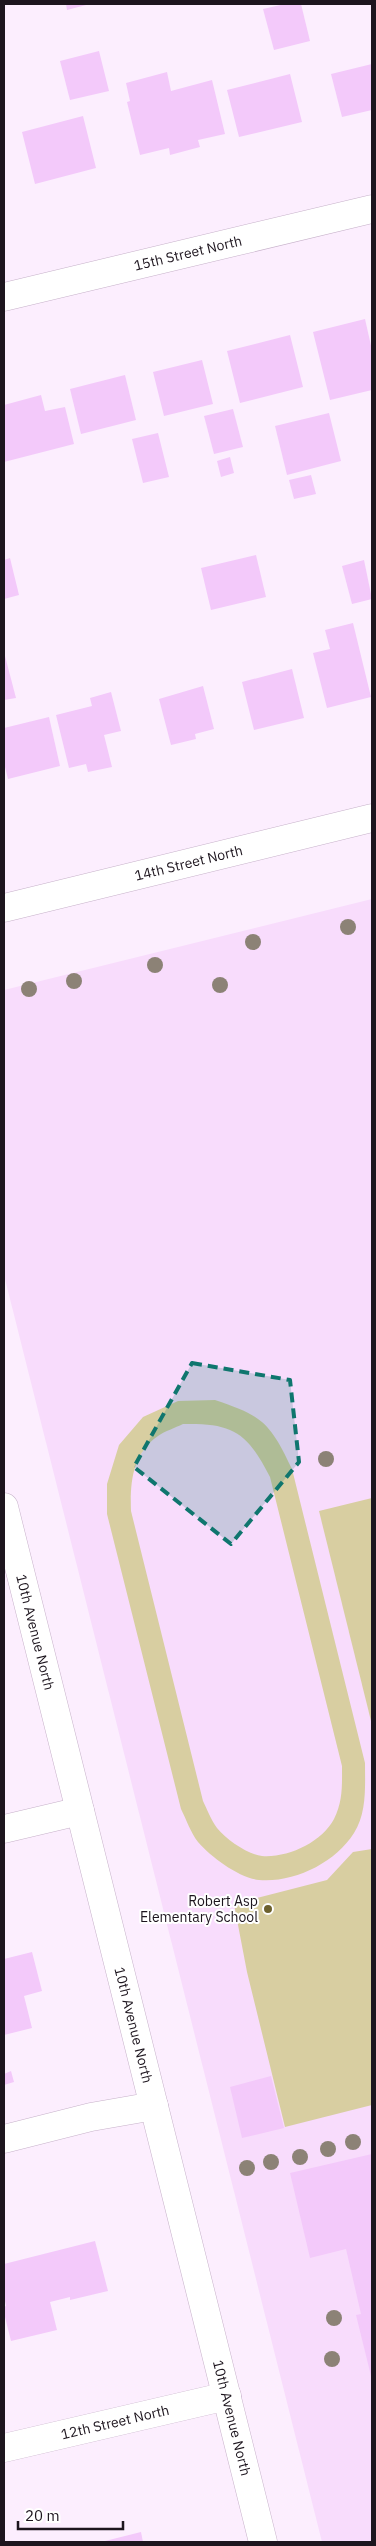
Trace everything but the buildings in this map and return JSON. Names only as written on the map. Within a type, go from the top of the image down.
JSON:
[{"type":"street","name":"15th Street North","points":[[4,297],[372,209]]},
{"type":"street","name":"14th Street North","points":[[4,908],[372,818]]},
{"type":"street","name":"10th Avenue North","points":[[4,1507],[263,2542]]},
{"type":"street","points":[[4,1829],[80,1811]]},
{"type":"street","points":[[4,2139],[91,2117],[154,2106]]},
{"type":"street","name":"12th Street North","points":[[4,2448],[227,2396]]},
{"type":"highlighted area","points":[[192,1363],[290,1380],[299,1462],[231,1544],[134,1467]]},
{"type":"shaded area","name":"Robert Asp Elementary School","points":[[372,899],[372,2542],[322,2542],[4,1275],[4,990]]},
{"type":"shaded area","points":[[215,1400],[244,1411],[255,1417],[271,1431],[284,1453],[292,1469],[365,1763],[363,1808],[354,1833],[346,1844],[325,1862],[312,1869],[286,1878],[259,1880],[234,1871],[204,1848],[191,1830],[181,1809],[107,1514],[107,1484],[119,1445],[143,1417],[178,1401]],"holes":[[[183,1424],[200,1424],[226,1428],[237,1433],[254,1450],[270,1477],[342,1766],[340,1799],[337,1812],[329,1827],[303,1847],[272,1856],[256,1855],[238,1846],[226,1837],[217,1828],[203,1801],[131,1511],[131,1490],[134,1470],[149,1443],[158,1436]]]},
{"type":"shaded area","points":[[372,1498],[372,1725],[319,1511]]},
{"type":"shaded area","points":[[372,1849],[372,2105],[285,2127],[247,1972],[234,1904],[327,1880],[353,1852]]},
{"type":"place","name":"Robert Asp Elementary School","points":[[268,1909]]}]
